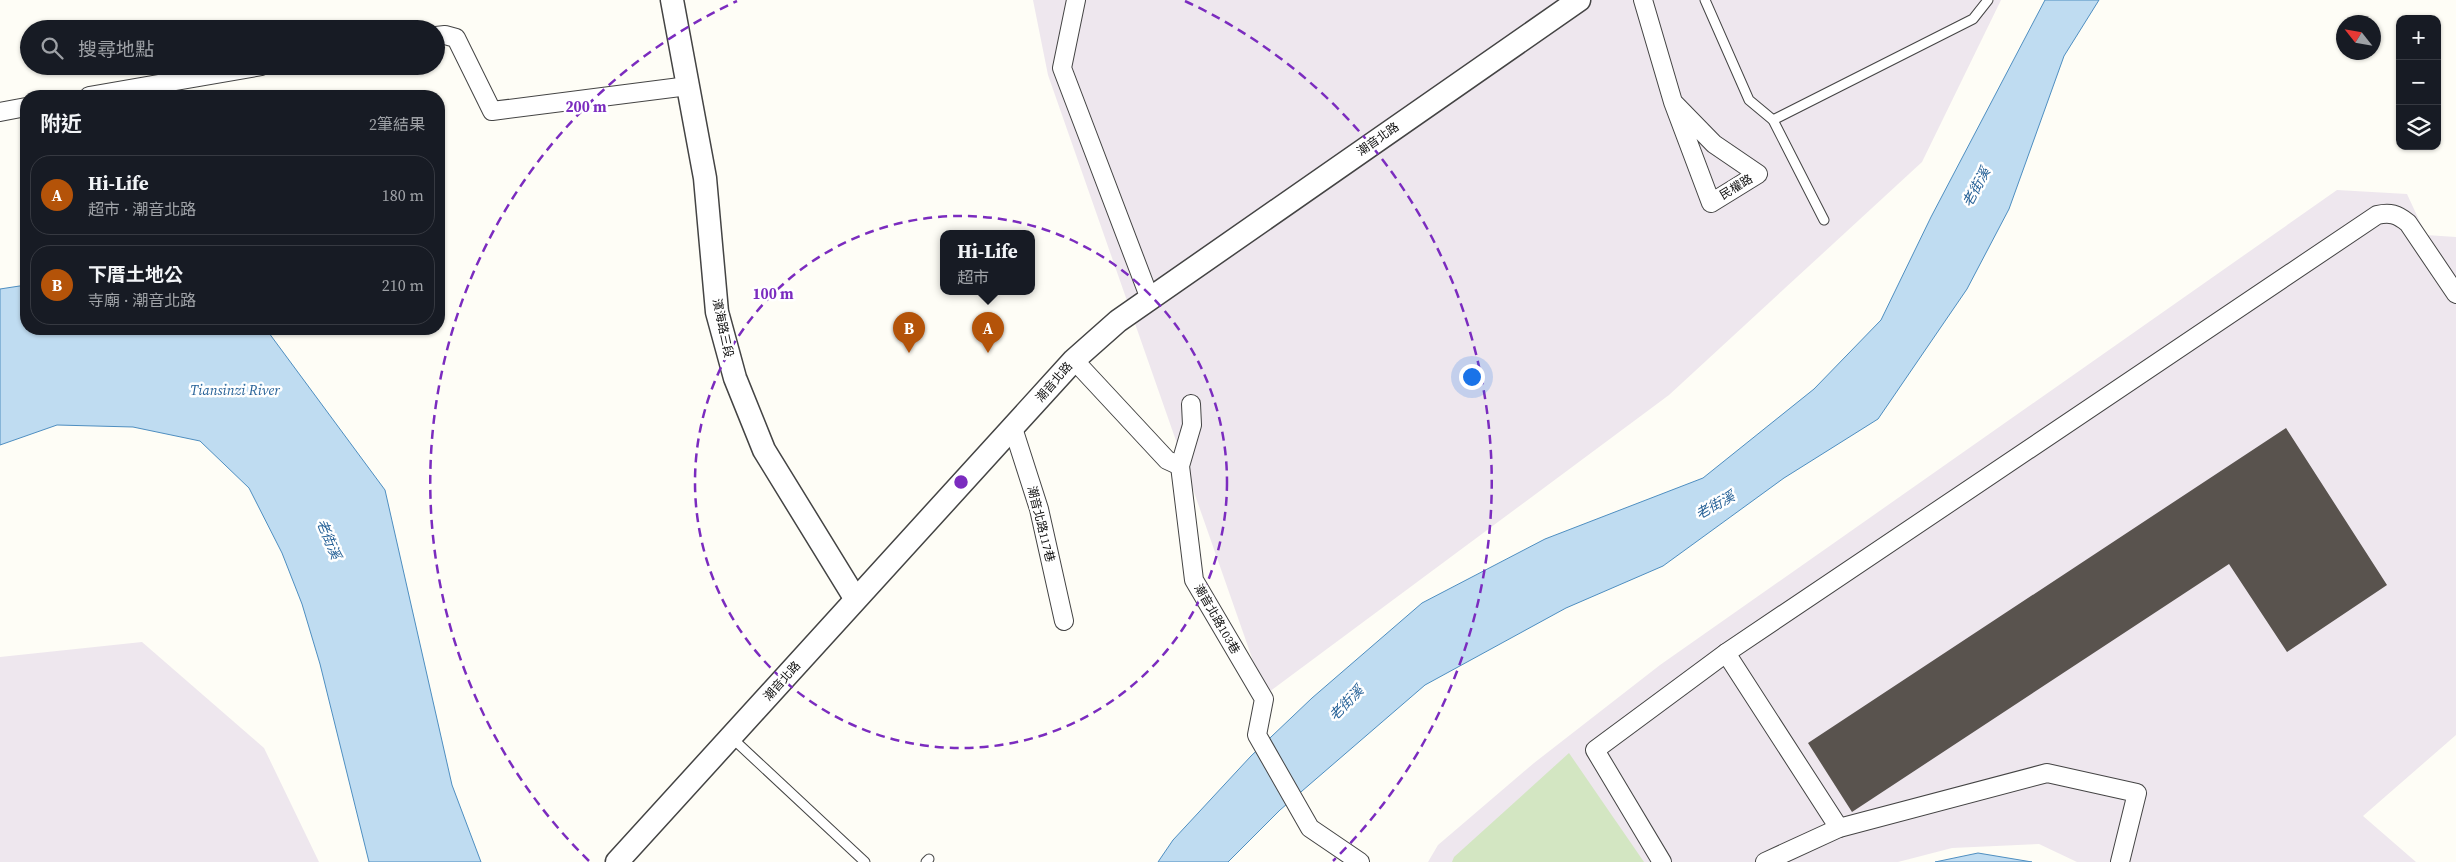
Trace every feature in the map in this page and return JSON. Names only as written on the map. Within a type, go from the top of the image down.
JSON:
[{"type":"street","name":"濱海路三段","points":[[672,0],[705,178],[717,312],[735,378],[764,450],[855,598]]},
{"type":"street","points":[[1076,0],[1062,68],[1150,300]]},
{"type":"street","name":"潮音北路","points":[[617,862],[855,598],[1014,428],[1074,360],[1118,321],[1579,0]]},
{"type":"street","name":"民權路","points":[[1643,0],[1673,102],[1711,203],[1758,174],[1714,144],[1673,102]]},
{"type":"street","points":[[445,35],[456,38],[492,111],[688,86]]},
{"type":"street","points":[[124,90],[210,75]]},
{"type":"street","points":[[0,112],[20,108]]},
{"type":"street","points":[[1662,862],[1596,750],[1726,654],[2377,215],[2389,212],[2400,216],[2408,223],[2456,294]]},
{"type":"street","points":[[1074,360],[1167,460],[1180,466]]},
{"type":"street","name":"潮音北路103巷","points":[[1191,404],[1192,425],[1180,466],[1194,580],[1264,699],[1257,735],[1310,828],[1360,862]]},
{"type":"street","name":"潮音北路117巷","points":[[1014,428],[1039,509],[1064,621]]},
{"type":"street","points":[[1726,654],[1839,828]]},
{"type":"street","points":[[1765,862],[1839,828],[2047,773],[2136,794],[2120,862]]},
{"type":"lane","points":[[1705,0],[1749,100],[1774,120],[1824,220]]},
{"type":"lane","points":[[1774,120],[1973,18],[1988,0]]},
{"type":"lane","points":[[731,737],[865,862]]},
{"type":"shaded area","points":[[1033,0],[2001,0],[1922,162],[1669,395],[1265,695],[1048,75]]},
{"type":"shaded area","points":[[2337,190],[2407,194],[2426,235],[2456,237],[2456,735],[2363,816],[2416,862],[2077,862],[2039,844],[1952,848],[1898,862],[1428,862],[1438,845],[1534,763],[1660,665]]},
{"type":"shaded area","points":[[142,642],[264,748],[319,862],[0,862],[0,657]]},
{"type":"green space","points":[[1569,753],[1644,862],[1452,862],[1454,857]]},
{"type":"water","name":"老街溪","points":[[2045,0],[2099,0],[2064,56],[2009,209],[1967,289],[1878,419],[1784,478],[1663,566],[1566,608],[1425,685],[1280,810],[1228,862],[1158,862],[1173,840],[1251,756],[1312,698],[1422,603],[1545,539],[1703,478],[1814,389],[1881,320],[1931,217]]},
{"type":"water","name":"Tiansinzi River","points":[[20,286],[20,335],[270,335],[385,490],[452,785],[481,862],[369,862],[320,664],[302,604],[282,553],[249,488],[200,441],[133,427],[57,425],[0,445],[0,289]]},
{"type":"water","points":[[1978,853],[2032,862],[1935,862]]},
{"type":"building","points":[[2286,428],[2387,585],[2287,652],[2229,564],[1852,812],[1808,743]]},
{"type":"place","name":"下厝土地公","points":[[909,353]]},
{"type":"place","name":"Hi-Life","points":[[988,353]]}]
